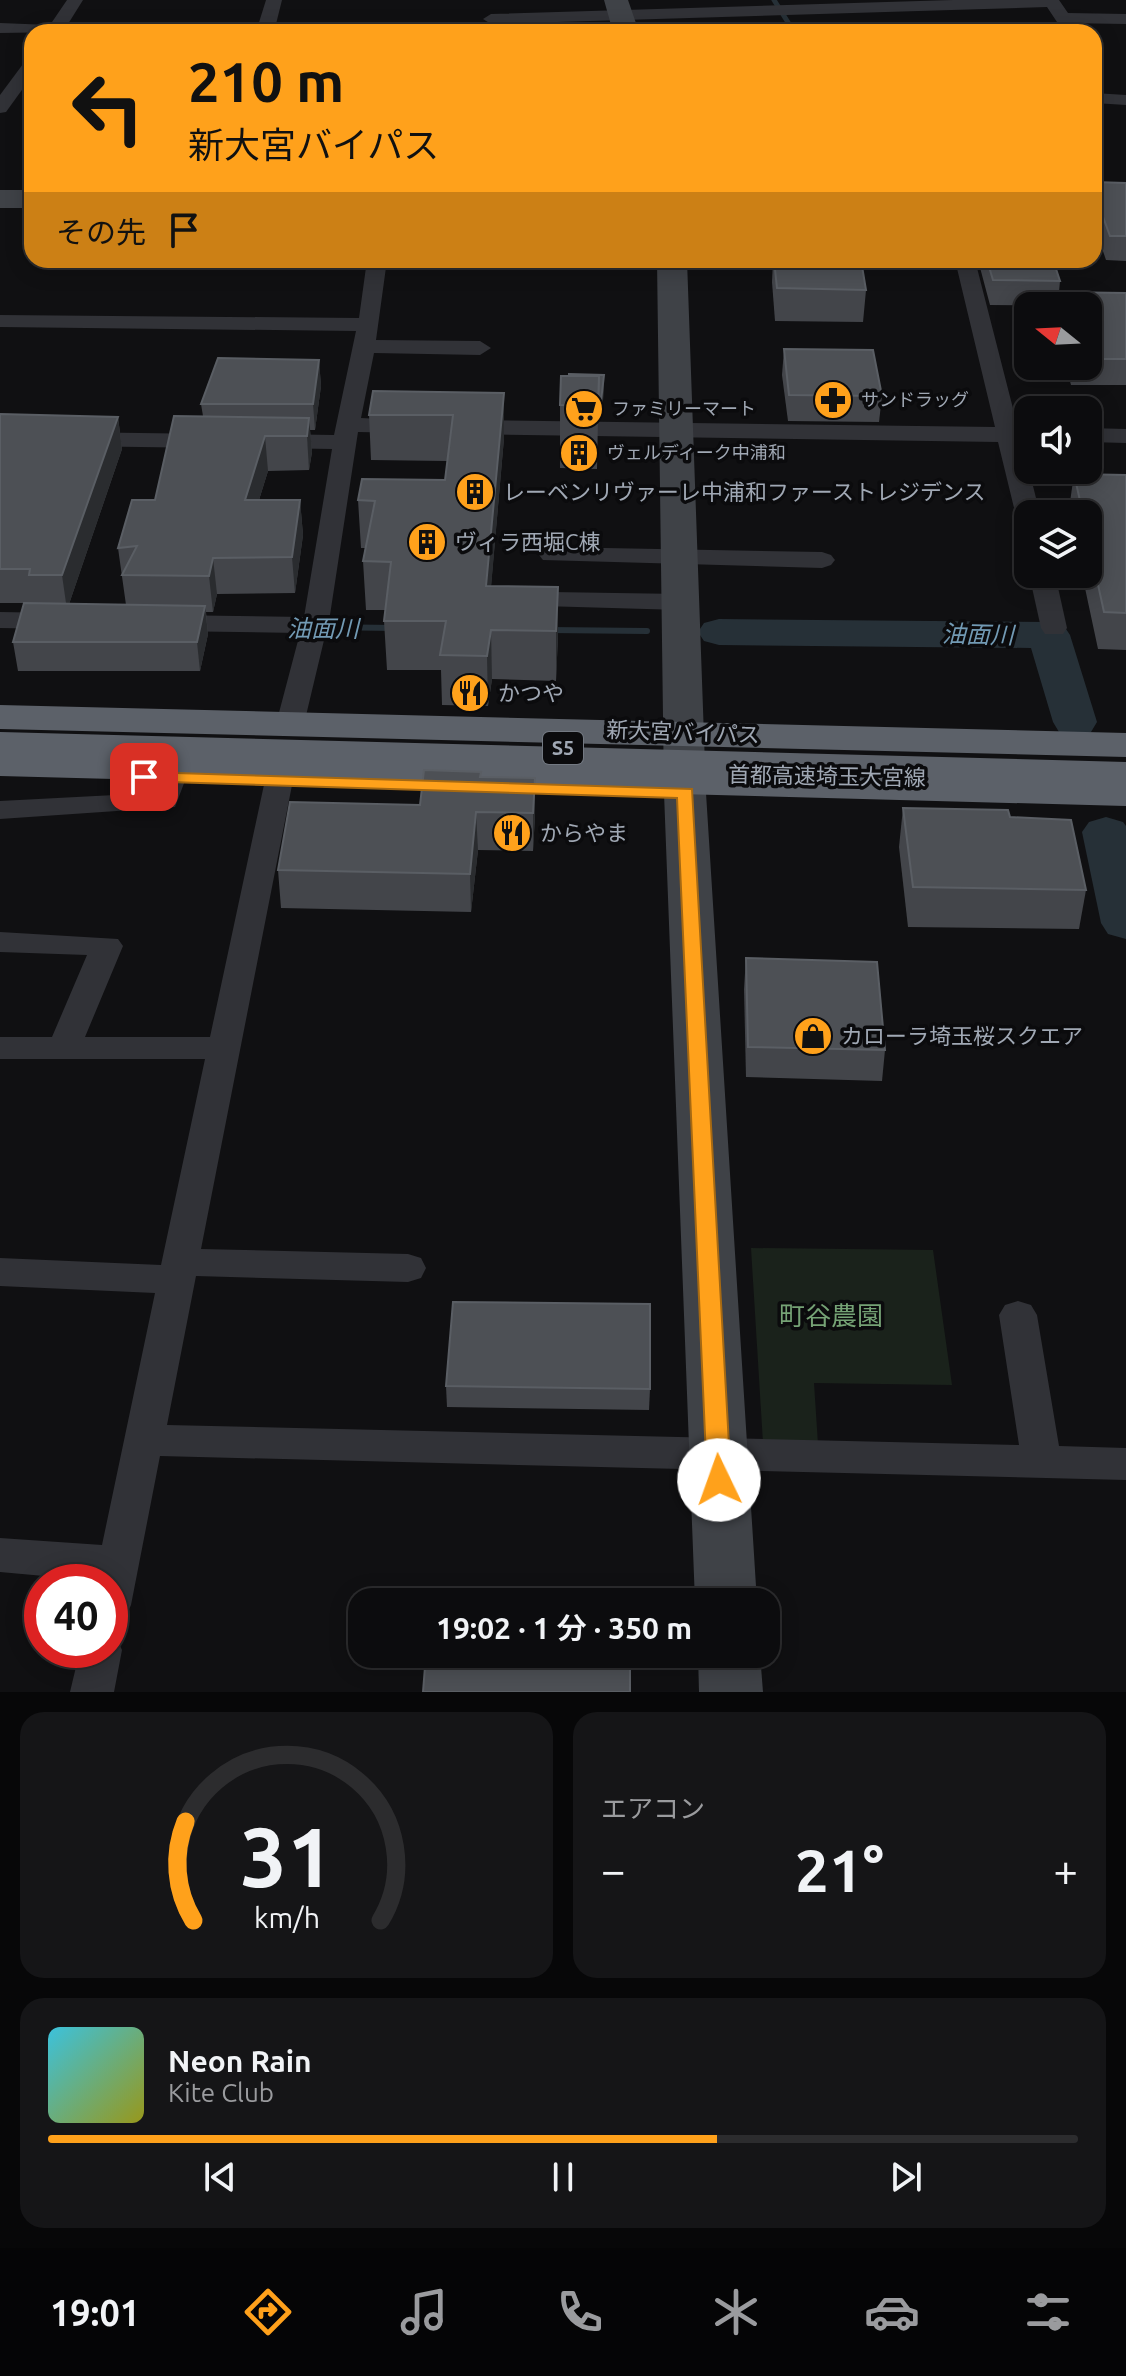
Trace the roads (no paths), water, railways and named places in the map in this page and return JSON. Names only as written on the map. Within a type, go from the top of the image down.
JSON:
[{"type":"highway","points":[[0,717],[413,727],[472,735],[584,762],[685,763]]},
{"type":"highway","name":"首都高速埼玉大宮線","points":[[0,734],[1126,763]]},
{"type":"highway","name":"新大宮バイパス","points":[[0,771],[279,780],[1126,745]]},
{"type":"highway","name":"首都高速埼玉大宮線","points":[[0,754],[1126,784]]},
{"type":"highway","name":"新大宮バイパス","points":[[685,763],[1050,803],[1126,804]]},
{"type":"street","points":[[60,24],[75,0]]},
{"type":"street","points":[[267,24],[274,0]]},
{"type":"street","points":[[489,24],[505,0]]},
{"type":"street","points":[[515,24],[775,8],[1051,1],[1062,24]]},
{"type":"street","points":[[1073,24],[1126,19]]},
{"type":"street","points":[[0,28],[24,29]]},
{"type":"street","points":[[0,108],[24,71]]},
{"type":"street","points":[[1102,98],[1126,100]]},
{"type":"street","points":[[0,199],[24,199]]},
{"type":"street","points":[[290,724],[313,626],[367,335],[376,268]]},
{"type":"street","points":[[672,268],[685,763],[725,1588]]},
{"type":"street","points":[[967,268],[1014,418]]},
{"type":"street","points":[[0,321],[367,335],[480,348]]},
{"type":"street","points":[[0,438],[243,441],[347,434],[676,431],[1014,434]]},
{"type":"street","points":[[1102,435],[1126,436]]},
{"type":"street","points":[[552,555],[822,560]]},
{"type":"street","points":[[1045,588],[1054,628]]},
{"type":"street","points":[[551,600],[681,602]]},
{"type":"street","points":[[0,620],[78,621]]},
{"type":"street","points":[[141,622],[313,626]]},
{"type":"street","points":[[0,810],[165,801],[172,778]]},
{"type":"street","points":[[0,1555],[118,1564],[279,780]]},
{"type":"street","points":[[0,942],[107,946],[64,1048]]},
{"type":"street","points":[[0,1048],[225,1048]]},
{"type":"street","points":[[0,1272],[408,1268]]},
{"type":"street","points":[[1018,1315],[1042,1462]]},
{"type":"street","points":[[144,1440],[1126,1464]]},
{"type":"street","points":[[92,1692],[97,1668]]},
{"type":"street","points":[[730,1668],[731,1692]]},
{"type":"waterway","points":[[774,0],[789,24]]},
{"type":"waterway","name":"油面川","points":[[317,627],[395,628]]},
{"type":"waterway","name":"油面川","points":[[549,630],[647,631]]},
{"type":"waterway","name":"油面川","points":[[1039,630],[1040,635]]},
{"type":"waterway","name":"油面川","points":[[719,632],[1049,635],[1075,722]]},
{"type":"waterway","name":"油面川","points":[[1106,832],[1126,923]]},
{"type":"place","name":"サンドラッグ","points":[[833,400]]},
{"type":"place","name":"ファミリーマート","points":[[584,409]]},
{"type":"place","name":"ヴェルディーク中浦和","points":[[579,453]]},
{"type":"place","name":"レーベンリヴァーレ中浦和ファーストレジデンス","points":[[475,492]]},
{"type":"place","name":"ヴィラ西堀C棟","points":[[427,542]]},
{"type":"place","name":"かつや","points":[[470,693]]},
{"type":"place","name":"からやま","points":[[512,833]]},
{"type":"place","name":"カローラ埼玉桜スクエア","points":[[813,1036]]},
{"type":"park label","name":"町谷農園","points":[[831,1316]]}]
